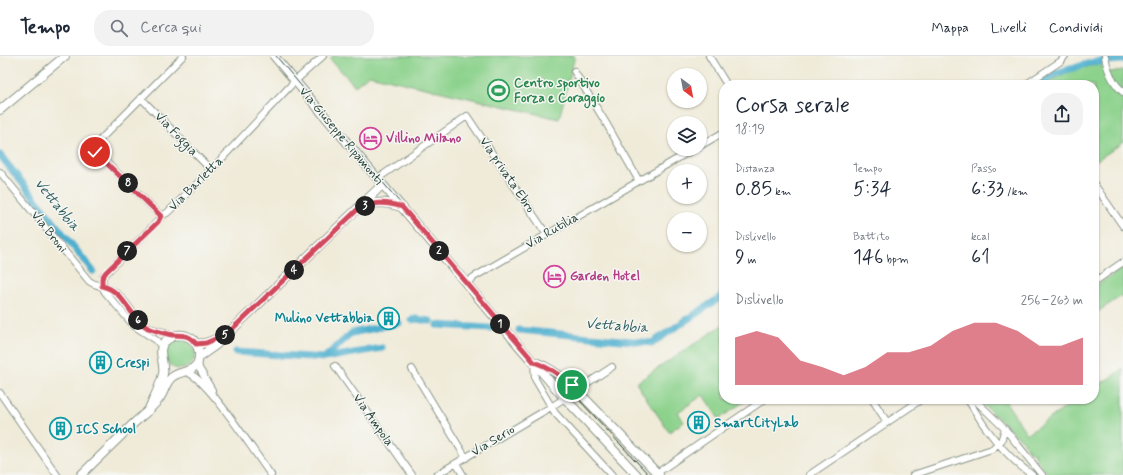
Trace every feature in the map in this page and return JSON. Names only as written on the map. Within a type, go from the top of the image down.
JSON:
[{"type":"street","points":[[0,110],[65,56]]},
{"type":"street","points":[[161,216],[92,148],[183,56]]},
{"type":"street","name":"Via Giuseppe Ripamonti","points":[[274,56],[564,398],[637,475]]},
{"type":"street","name":"Via Barletta","points":[[102,286],[102,278],[106,272],[158,222],[161,216],[167,213],[211,170],[295,81],[323,56]]},
{"type":"street","points":[[709,56],[724,80]]},
{"type":"street","points":[[1105,56],[1107,70],[1114,82],[1123,92]]},
{"type":"street","points":[[1032,80],[1060,61],[1063,57]]},
{"type":"street","points":[[574,71],[639,181]]},
{"type":"street","name":"Via Foggia","points":[[141,98],[211,170]]},
{"type":"street","name":"Via privata Ebro","points":[[380,182],[467,116],[547,235]]},
{"type":"street","points":[[707,142],[719,135]]},
{"type":"street","name":"Via Rutilia","points":[[466,283],[682,156]]},
{"type":"street","name":"Via Broni","points":[[0,172],[89,281],[93,284],[116,292],[145,326],[175,336]]},
{"type":"street","points":[[81,475],[160,398],[171,377],[183,373],[193,367],[198,358],[216,345],[357,210],[380,182]]},
{"type":"street","points":[[1099,191],[1123,226]]},
{"type":"street","points":[[357,210],[376,203],[388,203],[402,207]]},
{"type":"street","points":[[1099,279],[1123,262]]},
{"type":"street","name":"Via Broni","points":[[102,286],[105,292],[134,326],[156,340],[162,347]]},
{"type":"street","points":[[196,344],[206,343],[227,334]]},
{"type":"street","points":[[148,411],[163,373],[160,356],[162,347],[167,340],[175,336],[188,336],[196,344],[199,350],[198,358],[200,368],[214,395],[271,475]]},
{"type":"street","points":[[534,362],[535,379],[555,413],[612,475]]},
{"type":"street","name":"Via Giuseppe Ripamonti","points":[[534,362],[544,365],[556,372],[577,390],[658,474]]},
{"type":"street","points":[[162,363],[171,371],[193,374],[214,395]]},
{"type":"street","name":"Via Ampola","points":[[335,366],[412,475]]},
{"type":"street","points":[[551,407],[612,367]]},
{"type":"street","points":[[412,369],[466,458]]},
{"type":"street","points":[[0,393],[57,475]]},
{"type":"street","points":[[658,474],[758,404]]},
{"type":"street","points":[[875,404],[887,422]]},
{"type":"street","points":[[809,475],[914,404]]},
{"type":"street","points":[[971,404],[982,424],[1016,464],[1032,475]]},
{"type":"street","points":[[979,404],[1005,429],[1042,475]]},
{"type":"street","name":"Via Serio","points":[[436,475],[551,407]]},
{"type":"street","points":[[913,475],[992,449],[999,444],[1003,438],[1005,429]]},
{"type":"street","points":[[456,463],[463,475]]},
{"type":"street","points":[[52,467],[53,475]]},
{"type":"green space","name":"Centro sportivo Forza e Coraggio","points":[[333,56],[575,56],[559,119],[369,75],[355,86],[330,59]]},
{"type":"green space","points":[[1101,64],[1105,73],[1123,70],[1123,143],[1099,159],[1099,80],[1053,80],[1071,71]]},
{"type":"green space","points":[[1123,268],[1123,295],[1099,311],[1099,284]]},
{"type":"green space","points":[[719,327],[719,404],[741,404],[719,419],[703,395],[678,412],[684,422],[669,432],[636,383]]},
{"type":"green space","points":[[180,339],[191,343],[195,354],[191,365],[180,369],[169,365],[165,354],[169,343]]},
{"type":"green space","points":[[1123,369],[1123,475],[1049,475],[1037,460],[1034,453],[1029,451],[1022,440],[982,404],[1007,404],[1027,434],[1071,404],[1099,404],[1099,385]]},
{"type":"waterway","name":"Vettabbia","points":[[1046,80],[1056,73],[1093,62],[1123,60]]},
{"type":"waterway","name":"Vettabbia","points":[[0,155],[93,271]]},
{"type":"waterway","name":"Vettabbia","points":[[519,330],[652,343],[719,298]]},
{"type":"waterway","name":"Vettabbia","points":[[412,320],[416,319],[430,321]]},
{"type":"waterway","name":"Vettabbia","points":[[236,352],[324,358],[352,333],[399,323]]},
{"type":"waterway","name":"Vettabbia","points":[[437,325],[491,328]]},
{"type":"waterway","name":"Vettabbia","points":[[325,358],[382,348]]},
{"type":"tram line","points":[[276,56],[522,347],[535,361],[568,388],[649,475]]},
{"type":"place","name":"Centro sportivo Forza e Coraggio","points":[[499,90]]},
{"type":"place","name":"Villino Milano","points":[[370,138]]},
{"type":"place","name":"Garden Hotel","points":[[555,276]]},
{"type":"place","name":"Mulino Vettabbia","points":[[389,318]]},
{"type":"place","name":"Crespi","points":[[101,363]]},
{"type":"place","name":"SmartCityLab","points":[[699,423]]},
{"type":"place","name":"ICS School","points":[[61,429]]},
{"type":"route","points":[[95,152],[161,216],[158,222],[106,272],[103,276],[102,282],[102,286],[116,292],[141,323],[149,328],[175,336],[188,336],[194,340],[196,344],[206,343],[227,334],[357,210],[376,203],[393,204],[402,207],[534,362],[544,365],[556,372],[572,385]]}]
